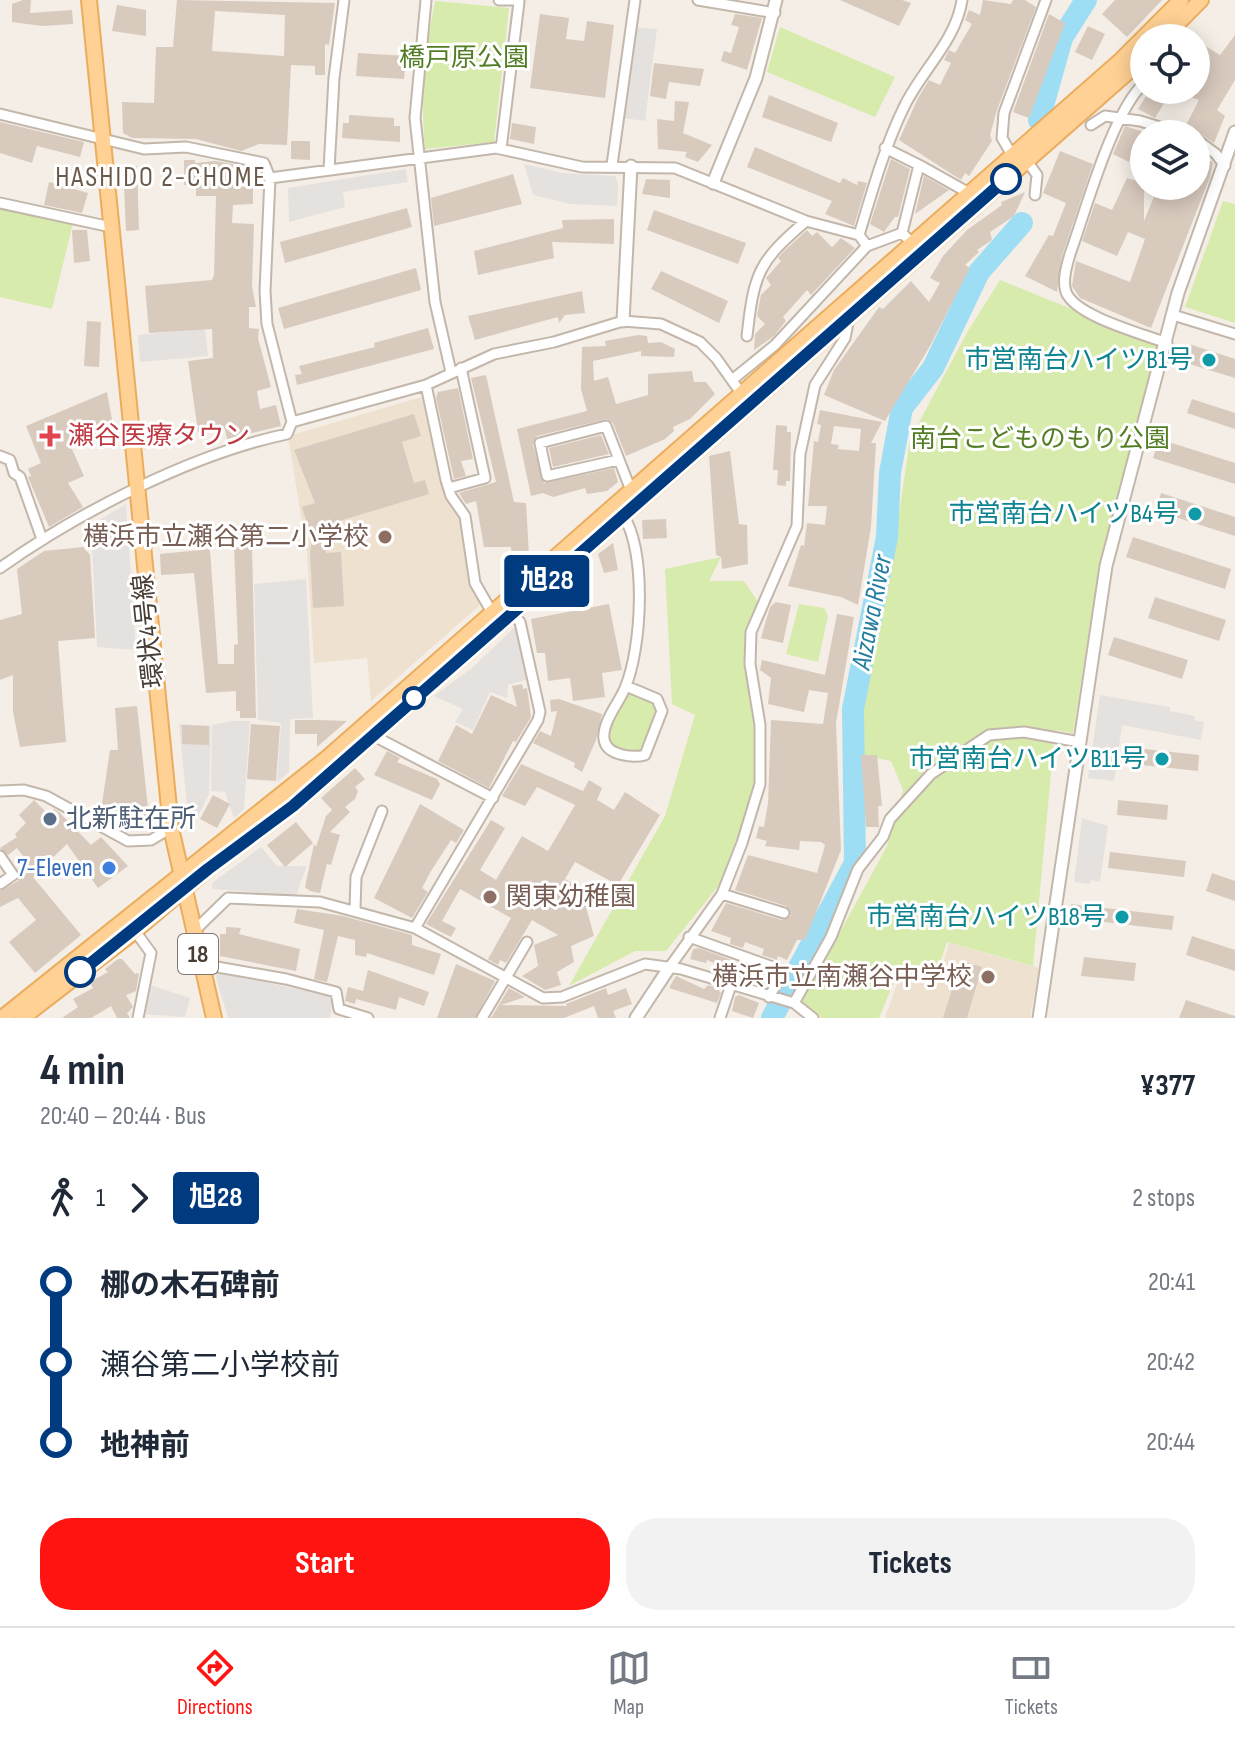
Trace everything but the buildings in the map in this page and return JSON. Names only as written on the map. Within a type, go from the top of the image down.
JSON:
[{"type":"main road","name":"環状4号線","points":[[89,0],[135,492],[171,828],[214,1018]]},
{"type":"main road","points":[[1,1017],[181,882],[293,806],[372,735],[736,386],[845,310],[907,238],[969,193],[1120,61],[1181,0]]},
{"type":"main road","points":[[1177,24],[1201,0]]},
{"type":"main road","points":[[24,1017],[135,931],[181,882],[500,612],[623,515],[845,310],[1027,161],[1130,70]]},
{"type":"street","points":[[329,170],[334,78],[344,0]]},
{"type":"street","points":[[426,0],[415,89],[435,302],[485,478],[449,488]]},
{"type":"street","points":[[499,0],[519,1],[501,149]]},
{"type":"street","points":[[612,165],[635,0]]},
{"type":"street","points":[[698,0],[775,13]]},
{"type":"street","points":[[713,183],[751,90],[775,13],[776,0]]},
{"type":"street","points":[[859,235],[885,148],[921,76],[945,44],[962,0]]},
{"type":"street","points":[[1012,155],[1002,138],[1004,113],[1046,0]]},
{"type":"street","points":[[1130,100],[1070,254],[1067,293],[1090,313],[1167,343]]},
{"type":"street","points":[[0,114],[101,136],[144,149],[186,147],[264,163],[270,178],[265,291],[267,324],[292,422],[287,434],[218,451],[42,539],[0,568]]},
{"type":"street","points":[[1091,125],[1105,116],[1130,121]]},
{"type":"street","points":[[1039,1018],[1106,566],[1173,315],[1193,248],[1230,168],[1235,132]]},
{"type":"street","points":[[885,148],[969,193]]},
{"type":"street","points":[[270,178],[419,156],[501,149],[582,167],[675,168],[806,221],[859,235],[867,246]]},
{"type":"street","points":[[1210,150],[1230,168]]},
{"type":"street","points":[[1027,161],[1037,175],[1035,195]]},
{"type":"street","points":[[292,422],[426,385],[494,354],[554,342],[623,321],[642,320],[678,330],[700,342],[736,386],[867,246],[907,238],[919,165]]},
{"type":"street","points":[[623,321],[631,166]]},
{"type":"street","points":[[0,203],[111,227]]},
{"type":"street","points":[[747,336],[759,269],[770,252],[806,221]]},
{"type":"street","points":[[636,1018],[689,937],[722,894],[760,784],[760,725],[750,664],[751,632],[797,526],[800,454],[815,385],[845,338],[845,310]]},
{"type":"street","points":[[1173,315],[1235,334]]},
{"type":"street","points":[[415,928],[540,712],[520,622],[500,612],[475,583],[465,516],[449,488],[426,385]]},
{"type":"street","points":[[618,460],[547,476],[540,443],[606,426],[630,488]]},
{"type":"street","points":[[0,456],[10,460],[14,473],[20,477],[42,539]]},
{"type":"street","points":[[623,515],[632,528],[639,612],[626,686],[604,739],[608,747],[631,758],[645,755],[662,711],[657,699],[626,686]]},
{"type":"street","points":[[790,1003],[831,937],[858,869],[883,837],[890,819],[931,774],[996,733],[1024,732],[1080,742]]},
{"type":"street","points":[[372,735],[493,798]]},
{"type":"street","points":[[0,791],[24,790],[46,796],[128,841],[151,840],[171,828]]},
{"type":"street","points":[[355,909],[356,877],[382,811]]},
{"type":"street","points":[[0,856],[13,875],[0,884]]},
{"type":"street","points":[[722,894],[784,913]]},
{"type":"street","points":[[193,932],[228,898],[320,902],[355,909],[415,928],[543,998],[562,997],[645,964],[790,1003],[813,1018]]},
{"type":"street","points":[[135,931],[151,953],[138,1018]]},
{"type":"street","points":[[689,937],[784,971],[772,998]]},
{"type":"street","points":[[482,1018],[527,942]]},
{"type":"street","points":[[200,964],[286,979],[336,992],[339,1009],[368,1018]]},
{"type":"street","points":[[720,1018],[731,985]]},
{"type":"shaded area","points":[[636,27],[657,29],[645,121],[623,118]]},
{"type":"shaded area","points":[[524,164],[562,173],[615,176],[618,183],[617,206],[571,204],[533,195]]},
{"type":"shaded area","points":[[406,169],[408,182],[343,192],[345,207],[289,222],[288,188]]},
{"type":"shaded area","points":[[205,329],[208,356],[140,362],[138,335]]},
{"type":"shaded area","name":"横浜市立瀬谷第二小学校","points":[[425,396],[446,497],[464,522],[472,581],[480,605],[371,701],[367,658],[314,663],[307,553],[288,436]]},
{"type":"shaded area","points":[[126,504],[136,650],[97,647],[91,525]]},
{"type":"shaded area","points":[[306,579],[313,718],[290,719],[289,772],[277,782],[281,723],[258,720],[254,584]]},
{"type":"shaded area","points":[[515,627],[529,679],[508,685],[507,698],[490,692],[473,730],[455,722],[463,709],[434,696],[472,668]]},
{"type":"shaded area","points":[[1100,695],[1170,707],[1170,711],[1195,716],[1194,720],[1204,722],[1201,740],[1122,725],[1114,781],[1088,778]]},
{"type":"shaded area","points":[[250,721],[244,809],[234,818],[225,792],[211,791],[212,725]]},
{"type":"shaded area","points":[[179,724],[211,726],[209,794],[196,820],[189,825]]},
{"type":"shaded area","points":[[1082,818],[1108,826],[1100,882],[1091,880],[1090,884],[1074,882]]},
{"type":"shaded area","points":[[261,847],[277,866],[307,866],[296,895],[212,889],[212,883]]},
{"type":"shaded area","name":"横浜市立南瀬谷中学校","points":[[949,943],[1039,968],[1030,1018],[885,1018],[902,970],[937,984]]},
{"type":"shaded area","points":[[214,971],[334,997],[330,1018],[228,1018]]},
{"type":"shaded area","points":[[150,985],[190,998],[185,1017],[143,1014]]},
{"type":"green space","name":"橋戸原公園","points":[[435,1],[509,8],[494,142],[425,149],[424,75]]},
{"type":"green space","points":[[780,27],[895,77],[875,117],[767,72]]},
{"type":"green space","points":[[1223,201],[1235,204],[1235,323],[1185,307]]},
{"type":"green space","points":[[0,206],[73,223],[52,309],[0,297]]},
{"type":"green space","name":"南台こどものもり公園","points":[[1000,280],[1161,345],[1099,568],[1073,733],[1055,730],[1033,966],[947,942],[934,981],[898,972],[879,1018],[822,1018],[802,1002],[887,846],[903,790],[891,761],[846,752],[870,610],[897,527],[910,439],[968,331]]},
{"type":"green space","points":[[721,557],[709,581],[744,581],[758,602],[746,635],[754,723],[755,788],[720,884],[666,951],[635,951],[569,986],[665,816],[695,715],[672,704],[665,569]]},
{"type":"green space","points":[[799,604],[824,608],[828,616],[818,662],[786,654]]},
{"type":"green space","points":[[628,692],[652,701],[657,710],[643,751],[633,754],[611,744],[610,737],[615,717]]},
{"type":"waterway","name":"Aizawa River","points":[[1039,120],[1062,38],[1086,0]]},
{"type":"waterway","name":"Aizawa River","points":[[772,1018],[855,863],[853,709],[887,537],[890,473],[902,408],[933,368],[979,272],[1022,223]]},
{"type":"bus line","name":"旭28","points":[[80,972],[334,771],[510,612],[1006,179]]},
{"type":"place","name":"市営南台ハイツB1号","points":[[1209,360]]},
{"type":"place","name":"瀬谷医療タウン","points":[[50,436]]},
{"type":"place","name":"市営南台ハイツB4号","points":[[1195,514]]},
{"type":"place","name":"横浜市立瀬谷第二小学校","points":[[385,537]]},
{"type":"place","name":"市営南台ハイツB11号","points":[[1162,759]]},
{"type":"place","name":"北新駐在所","points":[[50,819]]},
{"type":"place","name":"7-Eleven","points":[[109,868]]},
{"type":"place","name":"関東幼稚園","points":[[490,897]]},
{"type":"place","name":"市営南台ハイツB18号","points":[[1122,917]]},
{"type":"place","name":"横浜市立南瀬谷中学校","points":[[988,977]]},
{"type":"district","name":"HASHIDO 2-CHOME","points":[[161,177]]}]
